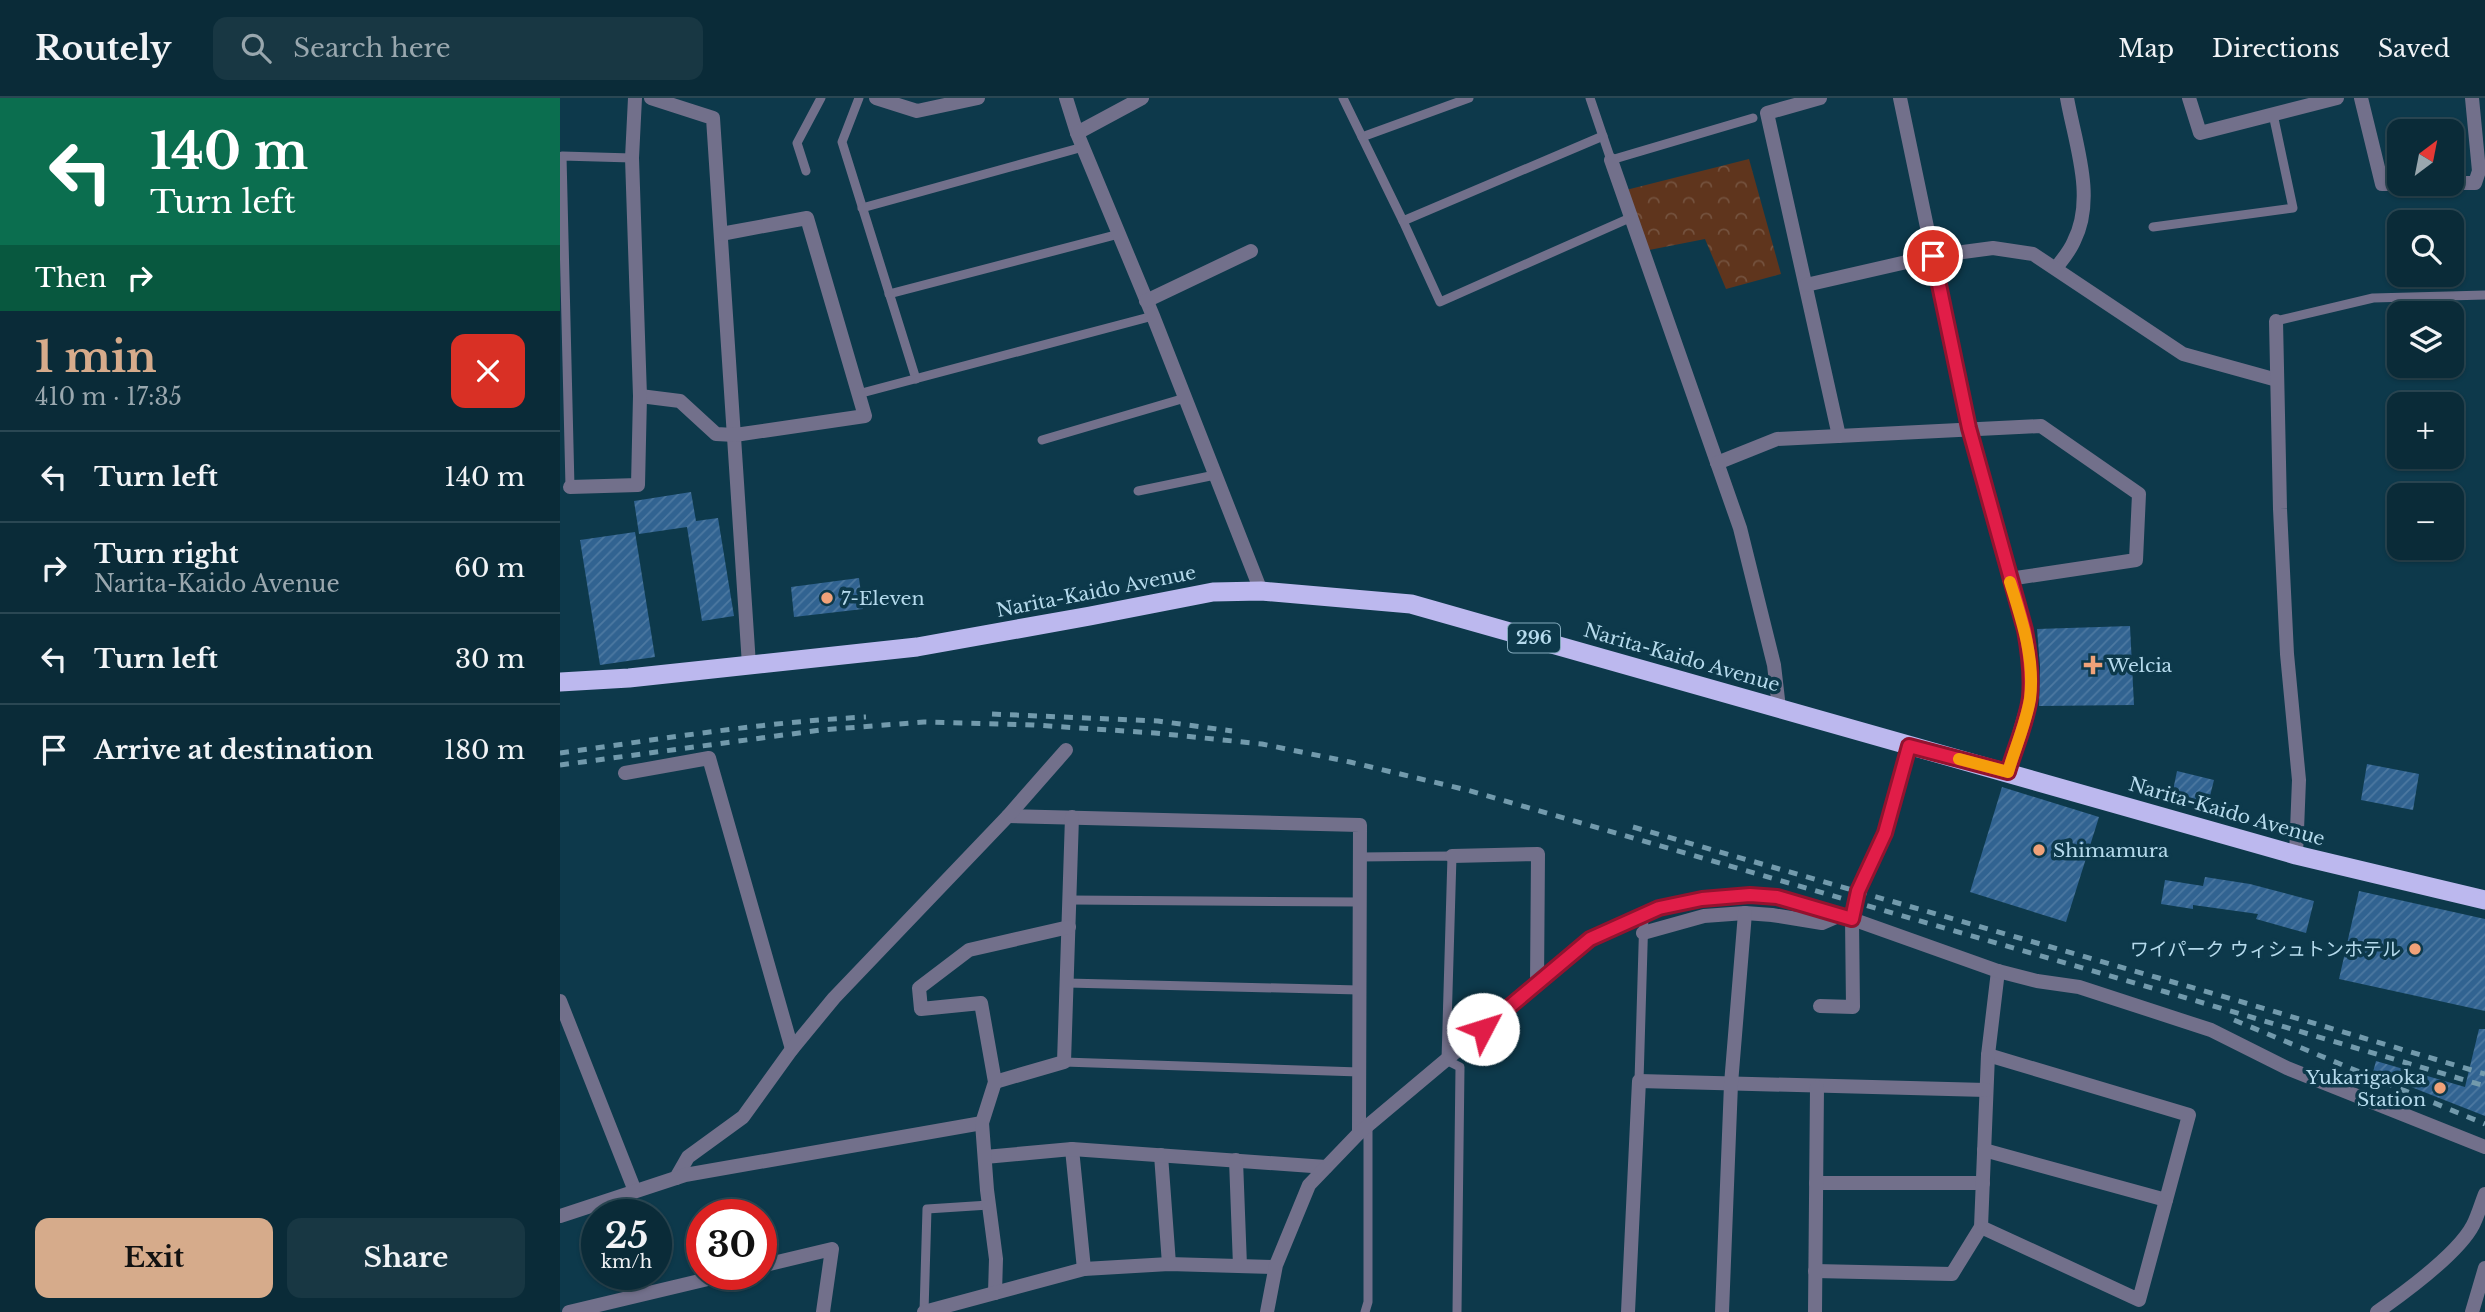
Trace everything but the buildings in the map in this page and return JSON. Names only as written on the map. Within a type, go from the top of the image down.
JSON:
[{"type":"highway","name":"Narita-Kaido Avenue","points":[[560,682],[629,678],[917,646],[1090,617],[1213,592],[1261,591],[1411,604],[2295,855],[2485,900]]},
{"type":"street","points":[[570,487],[638,485],[640,396],[632,158],[635,98]]},
{"type":"street","points":[[651,98],[713,118],[749,665]]},
{"type":"street","points":[[876,98],[917,111],[978,98]]},
{"type":"street","points":[[1066,98],[1077,133],[1153,316],[1261,591]]},
{"type":"street","points":[[1077,133],[1142,98]]},
{"type":"street","points":[[1820,98],[1768,113],[1839,436]]},
{"type":"street","points":[[1900,98],[1969,428],[2025,630],[2030,666],[2029,700],[2008,772]]},
{"type":"street","points":[[2056,268],[2074,241],[2084,204],[2083,181],[2067,98]]},
{"type":"street","points":[[2189,98],[2200,133],[2337,98]]},
{"type":"street","points":[[2361,98],[2382,184],[2387,184]]},
{"type":"street","points":[[2464,183],[2475,183],[2479,171],[2472,98]]},
{"type":"street","points":[[1611,160],[1740,528],[1774,665],[1779,708]]},
{"type":"street","points":[[640,396],[680,401],[716,434],[735,435],[864,416],[807,218],[721,233]]},
{"type":"street","points":[[1806,285],[1933,256],[1993,248],[2034,254],[2183,354],[2277,380]]},
{"type":"street","points":[[1146,301],[1251,251]]},
{"type":"street","points":[[2276,321],[2280,509],[2287,654],[2299,780],[2295,855]]},
{"type":"street","points":[[1717,463],[1777,439],[2041,426],[2139,494],[2136,560],[2009,579]]},
{"type":"street","points":[[1820,1006],[1853,1007],[1845,918],[1885,833],[1909,746]]},
{"type":"street","points":[[676,1178],[688,1157],[743,1117],[792,1049],[834,998],[1008,816],[1066,750]]},
{"type":"street","points":[[625,773],[709,758],[792,1049]]},
{"type":"street","points":[[1008,816],[1360,825],[1359,1072],[1363,1129]]},
{"type":"street","points":[[995,1082],[1064,1062],[1072,817]]},
{"type":"street","points":[[1452,856],[1538,854],[1537,984]]},
{"type":"street","points":[[1267,1312],[1275,1267],[1309,1185],[1363,1129],[1590,939],[1659,908],[1702,899],[1750,895],[1777,897],[1998,971],[2037,981],[2079,987],[2211,1030],[2287,1068],[2485,1146]]},
{"type":"street","points":[[1643,933],[1703,916],[1745,913],[1822,923],[1845,918]]},
{"type":"street","points":[[1722,1312],[1731,1084],[1745,913]]},
{"type":"street","points":[[995,1293],[996,1259],[982,1123],[995,1082],[981,1003],[921,1009],[919,988],[969,950],[1069,927]]},
{"type":"street","points":[[1815,1271],[1952,1274],[1981,1227],[1988,1055],[1998,971]]},
{"type":"street","points":[[562,1008],[635,1191]]},
{"type":"street","points":[[1981,1227],[2139,1300],[2189,1115],[1988,1055]]},
{"type":"street","points":[[1628,1312],[1639,1080],[1986,1090]]},
{"type":"street","points":[[1815,1312],[1817,1087]]},
{"type":"street","points":[[560,1216],[676,1178],[982,1123]]},
{"type":"street","points":[[985,1157],[1072,1149],[1326,1167]]},
{"type":"street","points":[[1072,1149],[1084,1269]]},
{"type":"street","points":[[1984,1150],[2166,1200]]},
{"type":"street","points":[[1161,1155],[1169,1264]]},
{"type":"street","points":[[1236,1160],[1240,1266]]},
{"type":"street","points":[[1816,1183],[1983,1182]]},
{"type":"street","points":[[2377,1312],[2411,1289],[2473,1227],[2485,1194]]},
{"type":"street","points":[[777,1262],[832,1250],[823,1312]]},
{"type":"street","points":[[924,1312],[1084,1269],[1169,1264],[1275,1267]]},
{"type":"street","points":[[2472,1312],[2485,1268]]},
{"type":"street","points":[[569,1312],[686,1284]]},
{"type":"lane","points":[[806,171],[797,143],[821,98]]},
{"type":"lane","points":[[859,98],[842,142],[916,379]]},
{"type":"lane","points":[[1343,98],[1440,302],[1632,218]]},
{"type":"lane","points":[[1362,137],[1469,98]]},
{"type":"lane","points":[[1590,98],[1611,160],[1753,118]]},
{"type":"lane","points":[[2153,227],[2293,208],[2273,114]]},
{"type":"lane","points":[[1403,221],[1603,136]]},
{"type":"lane","points":[[862,208],[1083,148]]},
{"type":"lane","points":[[570,487],[565,452],[562,156],[632,158]]},
{"type":"lane","points":[[889,294],[1119,233]]},
{"type":"lane","points":[[2276,321],[2373,298],[2485,295]]},
{"type":"lane","points":[[858,394],[1153,316]]},
{"type":"lane","points":[[1042,440],[1185,398]]},
{"type":"lane","points":[[1138,491],[1215,475]]},
{"type":"lane","points":[[1360,857],[1452,856],[1446,1060],[1460,1068],[1457,1312]]},
{"type":"lane","points":[[1070,900],[1360,902]]},
{"type":"lane","points":[[1639,1080],[1644,914]]},
{"type":"lane","points":[[1067,983],[1359,990]]},
{"type":"lane","points":[[1064,1062],[1359,1072]]},
{"type":"lane","points":[[1363,1129],[1368,1302],[1365,1312]]},
{"type":"lane","points":[[924,1312],[927,1209],[989,1205]]},
{"type":"green space","points":[[1749,159],[1781,274],[1726,289],[1705,239],[1644,251],[1622,191]]},
{"type":"railway","points":[[992,714],[1158,721],[1232,731]]},
{"type":"railway","points":[[560,753],[751,727],[866,717]]},
{"type":"railway","points":[[560,765],[821,730],[924,722],[1034,725],[1262,744],[1467,790],[2485,1086]]},
{"type":"railway","points":[[1633,827],[2485,1074]]},
{"type":"railway","points":[[2234,1020],[2485,1124]]},
{"type":"slow traffic","points":[[1959,759],[2008,772],[2029,700],[2030,666],[2025,630],[2010,582]]},
{"type":"place","name":"7-Eleven","points":[[827,598]]},
{"type":"place","name":"Welcia","points":[[2093,665]]},
{"type":"place","name":"Shimamura","points":[[2039,850]]},
{"type":"place","name":"ワイパーク ウィシュトンホテル","points":[[2415,949]]},
{"type":"place","name":"Yukarigaoka Station","points":[[2440,1088]]},
{"type":"route","points":[[1483,1029],[1590,939],[1659,908],[1702,899],[1750,895],[1777,897],[1852,919],[1858,891],[1885,833],[1909,746],[2008,772],[2029,700],[2028,648],[1969,428],[1933,256]]}]
